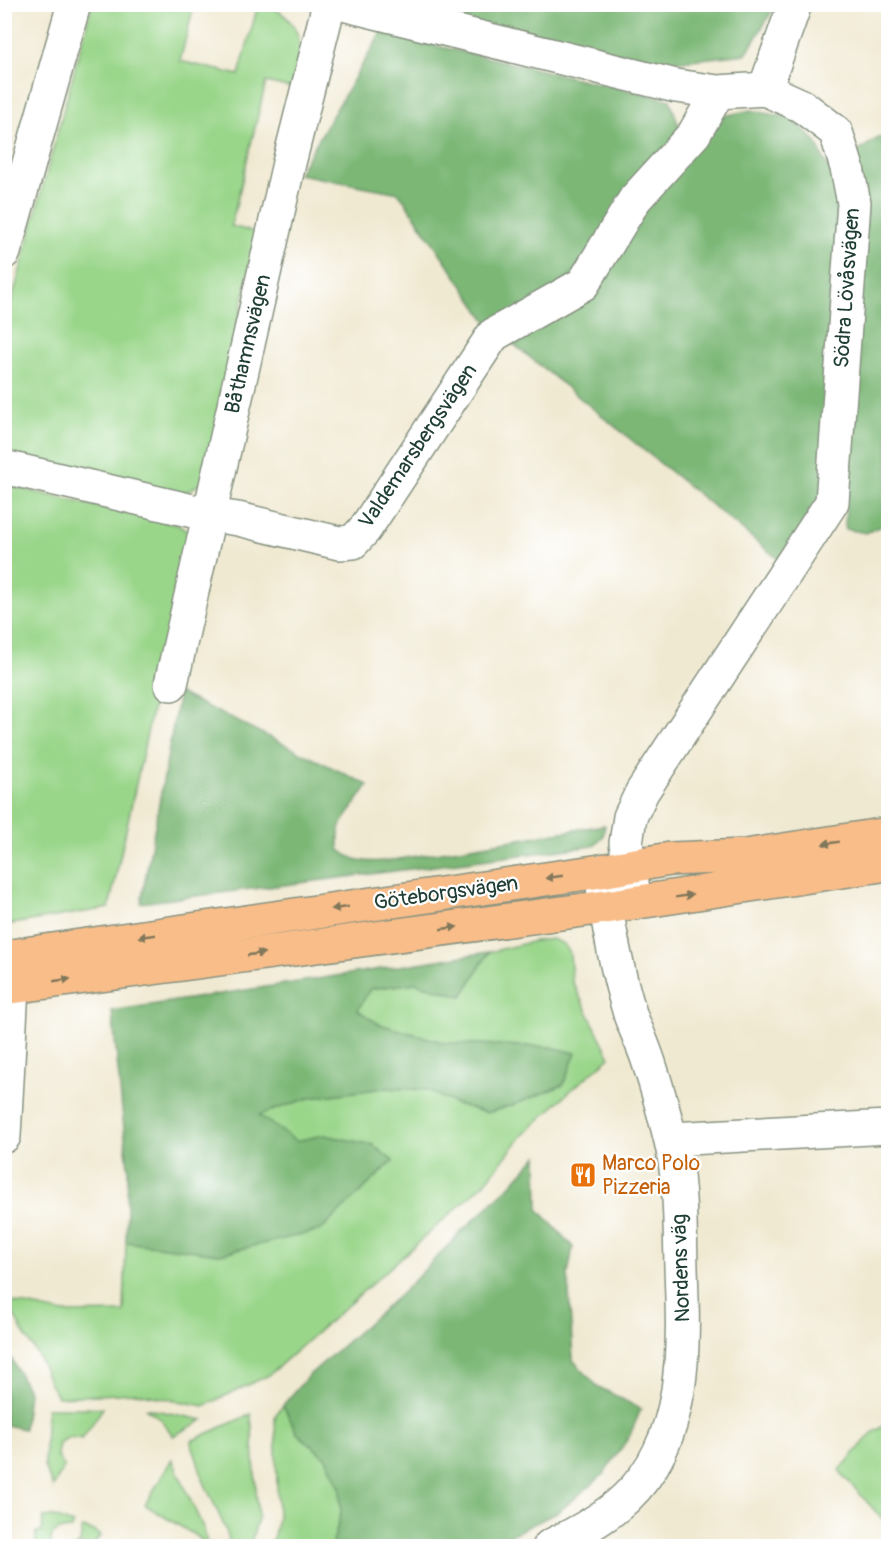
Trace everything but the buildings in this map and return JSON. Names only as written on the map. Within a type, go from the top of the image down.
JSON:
[{"type":"main road","name":"Göteborgsvägen","points":[[7,977],[670,859],[745,856],[888,834]]},
{"type":"main road","name":"Göteborgsvägen","points":[[7,977],[620,905],[888,864]]},
{"type":"street","points":[[4,252],[74,4]]},
{"type":"street","name":"Båthamnsvägen","points":[[171,684],[288,164],[329,4]]},
{"type":"street","name":"Södra Lövåsvägen","points":[[343,4],[645,79],[718,93],[765,89],[802,106],[836,132],[847,168],[854,203],[832,502],[642,792],[630,817],[626,843],[615,868]]},
{"type":"street","points":[[765,89],[795,4]]},
{"type":"street","name":"Valdemarsbergsvägen","points":[[4,466],[210,515],[238,519],[339,543],[353,542],[365,529],[493,335],[583,284],[635,199],[694,134],[718,93]]},
{"type":"street","name":"Nordens väg","points":[[550,1546],[594,1521],[627,1498],[648,1473],[660,1452],[670,1425],[682,1368],[684,1339],[678,1187],[671,1139],[619,974],[620,905],[615,868]]},
{"type":"street","points":[[4,1136],[7,977]]},
{"type":"street","points":[[671,1139],[888,1127]]},
{"type":"green space","points":[[92,5],[194,5],[180,61],[239,75],[258,5],[275,9],[288,19],[299,42],[299,60],[292,88],[266,82],[231,226],[257,233],[205,481],[181,495],[5,455],[5,326]]},
{"type":"green space","points":[[389,5],[776,5],[746,54],[664,63]]},
{"type":"green space","points":[[381,33],[670,100],[682,135],[581,276],[490,326],[399,193],[298,174]]},
{"type":"green space","points":[[751,110],[793,119],[815,141],[843,198],[824,498],[783,563],[506,338],[645,202],[719,117]]},
{"type":"green space","points":[[888,137],[888,523],[866,533],[845,529],[857,152],[878,138]]},
{"type":"green space","points":[[5,485],[178,525],[188,532],[190,537],[109,908],[5,925]]},
{"type":"green space","points":[[179,693],[368,785],[339,828],[339,849],[350,857],[367,861],[387,861],[605,825],[603,837],[593,846],[141,903]]},
{"type":"green space","points":[[552,939],[564,944],[570,953],[572,981],[610,1057],[522,1136],[484,1184],[269,1375],[204,1406],[137,1393],[58,1397],[39,1357],[22,1331],[7,1301],[64,1313],[124,1312],[126,1242],[220,1254],[392,1161],[373,1145],[324,1135],[296,1141],[258,1115],[309,1098],[384,1088],[427,1090],[456,1104],[487,1113],[563,1085],[575,1053],[551,1047],[446,1043],[379,1024],[357,1010],[370,989],[416,983],[462,996],[489,952]]},
{"type":"green space","points":[[489,952],[462,996],[416,983],[370,989],[358,1010],[379,1024],[446,1043],[551,1047],[576,1053],[563,1085],[487,1113],[456,1104],[427,1090],[384,1088],[309,1098],[259,1115],[296,1141],[324,1135],[373,1145],[393,1161],[321,1230],[220,1254],[126,1242],[128,1168],[112,1011]]},
{"type":"green space","points":[[537,1156],[538,1209],[573,1247],[568,1274],[573,1360],[597,1386],[641,1409],[629,1437],[603,1475],[558,1512],[488,1546],[332,1546],[341,1514],[340,1487],[326,1458],[297,1433],[283,1405],[308,1376],[402,1293],[462,1231],[509,1187]]},
{"type":"green space","points":[[4,1344],[28,1391],[24,1429],[5,1425]]},
{"type":"green space","points":[[283,1405],[297,1433],[326,1458],[340,1487],[341,1514],[332,1546],[271,1546],[278,1519],[275,1416]]},
{"type":"green space","points":[[47,1408],[103,1408],[82,1439],[69,1437],[59,1443],[57,1455],[64,1467],[53,1487],[44,1466]]},
{"type":"green space","points":[[145,1408],[203,1420],[173,1436],[162,1420]]},
{"type":"green space","points":[[251,1414],[258,1518],[250,1546],[231,1546],[204,1482],[191,1441]]},
{"type":"green space","points":[[888,1423],[887,1524],[839,1471],[872,1433]]},
{"type":"green space","points":[[172,1459],[205,1532],[207,1546],[201,1546],[201,1539],[145,1505]]},
{"type":"green space","points":[[43,1517],[54,1517],[73,1524],[72,1529],[59,1530],[52,1535],[50,1546],[36,1546],[36,1532],[42,1532]]},
{"type":"green space","points":[[82,1528],[94,1531],[100,1536],[93,1546],[76,1546],[80,1543]]},
{"type":"place","name":"Marco Polo Pizzeria","points":[[583,1175]]}]
